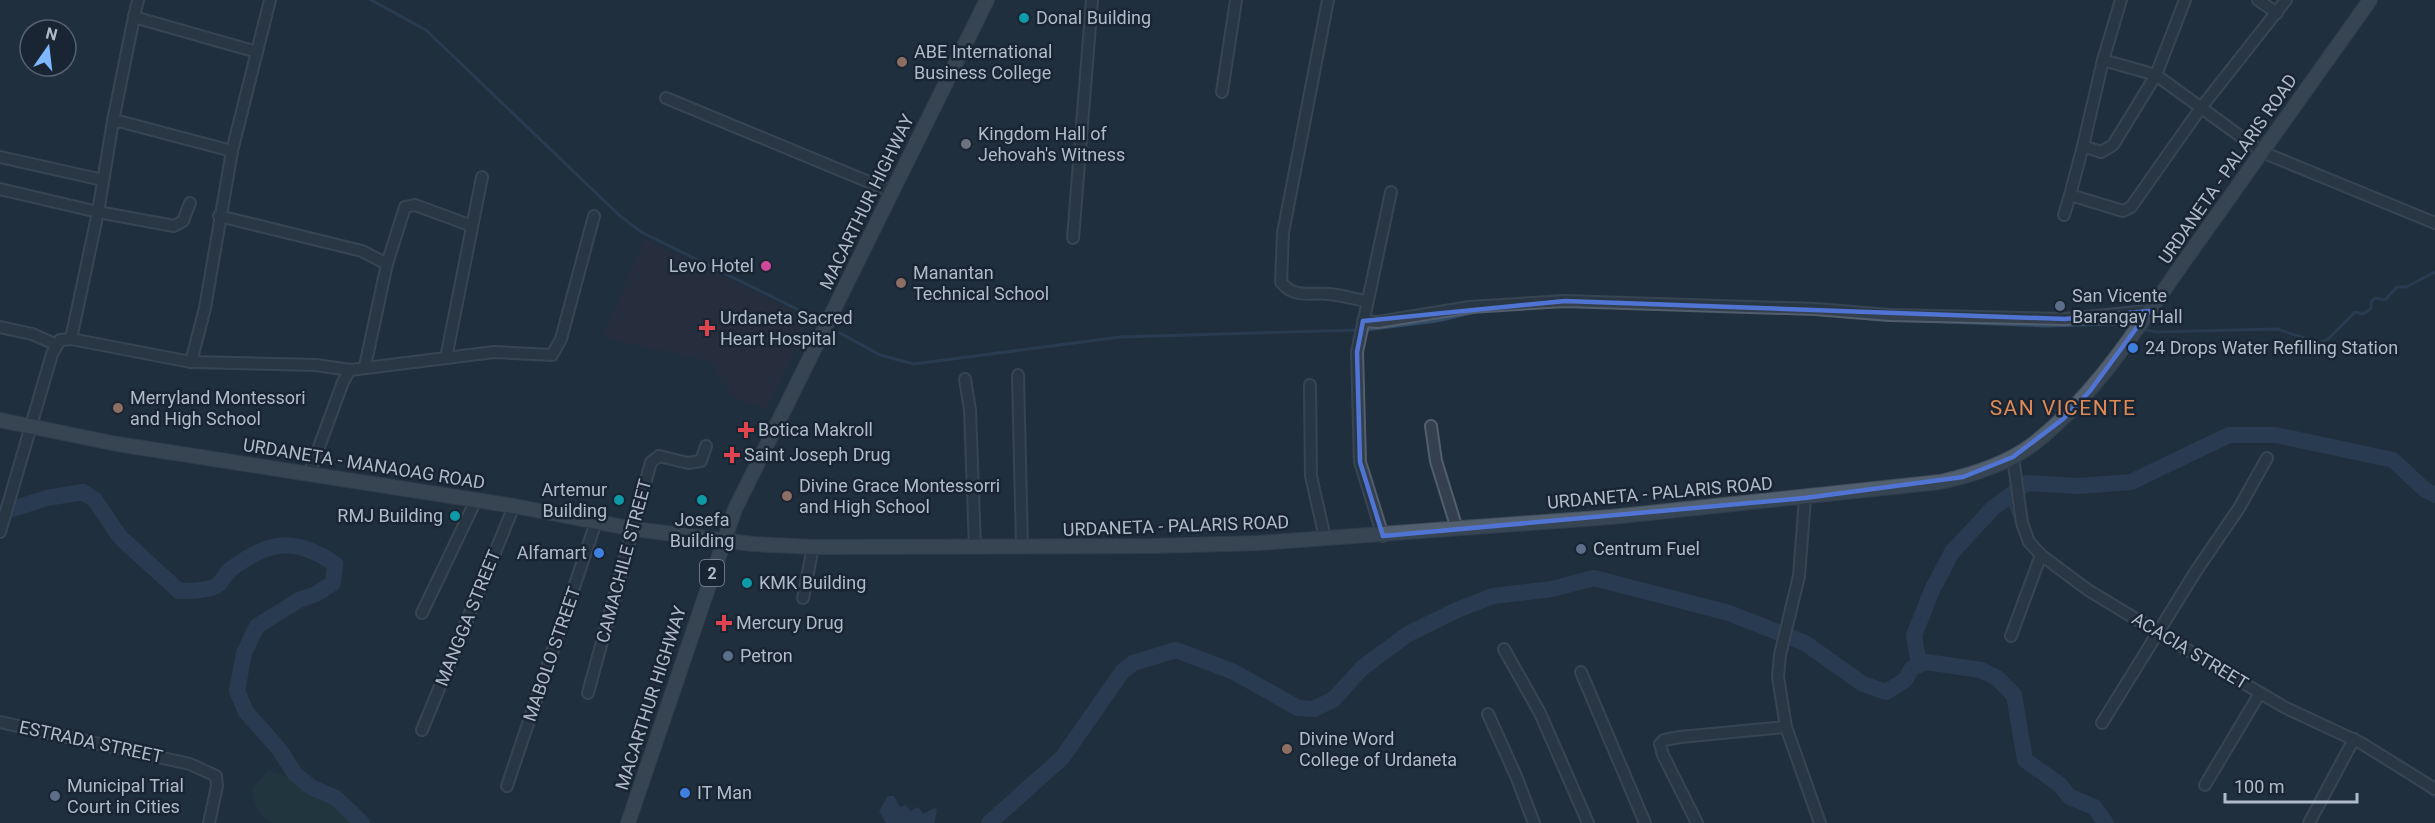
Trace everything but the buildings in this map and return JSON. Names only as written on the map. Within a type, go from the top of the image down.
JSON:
[{"type":"main road","name":"MACARTHUR HIGHWAY","points":[[628,823],[723,541],[752,471],[987,0]]},
{"type":"main road","name":"URDANETA - PALARIS ROAD","points":[[723,541],[813,547],[1152,546],[1383,536],[1805,498],[1940,482],[1963,477],[2013,457],[2030,446],[2090,391],[2133,336],[2370,0]]},
{"type":"main road","name":"URDANETA - MANAOAG ROAD","points":[[0,420],[29,428],[514,506],[634,529],[723,541]]},
{"type":"street","points":[[71,339],[98,212],[112,121],[138,0]]},
{"type":"street","points":[[190,362],[205,308],[232,151],[270,0]]},
{"type":"street","points":[[1073,237],[1092,0]]},
{"type":"street","points":[[1222,92],[1236,0]]},
{"type":"street","points":[[1328,0],[1283,233],[1281,282],[1288,291],[1303,295],[1329,294],[1366,301]]},
{"type":"street","points":[[2064,214],[2103,60],[2121,0]]},
{"type":"street","points":[[2083,146],[2101,152],[2113,145],[2156,75],[2185,0]]},
{"type":"street","points":[[2258,0],[2277,13]]},
{"type":"street","points":[[2070,195],[2123,211],[2131,207],[2200,108],[2286,0]]},
{"type":"street","points":[[134,17],[257,52]]},
{"type":"street","points":[[2103,60],[2156,75],[2262,152],[2435,223]]},
{"type":"street","points":[[666,98],[893,192]]},
{"type":"street","points":[[112,121],[232,151]]},
{"type":"street","points":[[0,157],[102,180]]},
{"type":"street","points":[[446,358],[482,177]]},
{"type":"street","points":[[0,189],[98,212],[174,226],[183,221],[190,202]]},
{"type":"street","points":[[1383,536],[1360,462],[1358,344],[1391,192]]},
{"type":"street","points":[[365,366],[387,264],[404,209],[408,205],[472,226]]},
{"type":"street","points":[[219,216],[362,252],[387,264]]},
{"type":"street","points":[[1,531],[29,428],[55,344],[60,340],[71,339],[190,362],[316,365],[350,369],[494,352],[542,357],[555,353],[561,339],[594,216]]},
{"type":"street","points":[[1362,323],[1470,307],[1565,301],[1815,309],[1890,315],[2065,319],[2146,315]]},
{"type":"street","points":[[0,327],[44,338],[55,344]]},
{"type":"street","points":[[309,474],[350,369]]},
{"type":"street","points":[[1018,375],[1022,546]]},
{"type":"street","points":[[965,379],[970,410],[975,547]]},
{"type":"street","points":[[1310,385],[1311,476],[1325,538]]},
{"type":"street","points":[[1431,426],[1436,461],[1457,529]]},
{"type":"street","name":"CAMACHILE STREET","points":[[588,693],[653,459],[659,456],[695,463],[701,461],[706,446]]},
{"type":"street","name":"ACACIA STREET","points":[[2013,457],[2022,523],[2029,542],[2041,555],[2088,590],[2283,707],[2354,739],[2435,789]]},
{"type":"street","points":[[2102,723],[2267,458]]},
{"type":"street","points":[[1805,498],[1798,576],[1780,655],[1778,677],[1786,727],[1820,823]]},
{"type":"street","points":[[422,613],[476,500]]},
{"type":"street","name":"MANGGA STREET","points":[[422,730],[514,506]]},
{"type":"street","name":"MABOLO STREET","points":[[507,786],[596,522]]},
{"type":"street","points":[[803,598],[813,547]]},
{"type":"street","points":[[2011,636],[2041,555]]},
{"type":"street","points":[[1504,649],[1540,713],[1588,823]]},
{"type":"street","points":[[1581,672],[1645,823]]},
{"type":"street","points":[[2205,784],[2260,693]]},
{"type":"street","points":[[1488,714],[1534,823]]},
{"type":"street","name":"ESTRADA STREET","points":[[0,722],[190,764],[216,776],[217,786],[209,823]]},
{"type":"street","points":[[1697,823],[1663,755],[1660,744],[1664,740],[1680,737],[1786,727]]},
{"type":"street","points":[[2309,823],[2354,739]]},
{"type":"highlighted area","points":[[1565,301],[2065,319],[2149,311],[2090,391],[2063,419],[2013,457],[1963,477],[1805,498],[1383,536],[1360,462],[1357,352],[1363,321]]},
{"type":"shaded area","name":"Urdaneta Sacred Heart Hospital","points":[[645,239],[811,319],[766,410],[732,396],[711,362],[603,337]]},
{"type":"shaded area","points":[[888,796],[894,796],[900,807],[906,805],[910,811],[918,807],[923,814],[935,808],[937,810],[934,823],[886,823],[879,811]]},
{"type":"green space","points":[[268,771],[304,784],[316,791],[337,805],[356,823],[273,823],[263,817],[257,808],[252,788]]},
{"type":"waterway","points":[[371,0],[426,30],[619,215],[641,232],[817,319]]},
{"type":"waterway","points":[[2142,329],[2156,332],[2277,329],[2319,343],[2328,339],[2355,312],[2363,314],[2371,309],[2371,302],[2375,298],[2385,300],[2397,287],[2406,287],[2435,272]]},
{"type":"waterway","points":[[1621,308],[1659,309]]},
{"type":"waterway","points":[[1365,330],[1437,321],[1480,311]]},
{"type":"waterway","points":[[1845,317],[1887,320]]},
{"type":"waterway","points":[[1896,320],[2047,326],[2115,324],[2132,327]]},
{"type":"waterway","points":[[840,333],[880,355],[914,364],[1120,337],[1359,330]]},
{"type":"waterway","points":[[1919,665],[1914,635],[1933,588],[1952,552],[1993,508],[2027,483],[2078,486],[2131,482],[2229,435],[2276,435],[2393,460],[2424,489],[2435,495]]},
{"type":"waterway","points":[[0,513],[47,498],[83,492],[95,500],[120,537],[179,591],[203,590],[216,586],[231,569],[245,559],[270,548],[295,546],[308,549],[335,564],[333,583],[316,594],[299,600],[257,626],[244,653],[237,691],[246,712],[279,749],[295,774],[311,787],[336,798],[362,823]]},
{"type":"waterway","points":[[2007,497],[2020,531]]},
{"type":"waterway","points":[[989,823],[1062,758],[1122,672],[1133,663],[1176,650],[1234,672],[1298,708],[1314,709],[1334,699],[1362,668],[1408,634],[1457,610],[1493,596],[1552,589],[1594,578],[1729,613],[1805,643],[1863,684],[1886,692],[1905,680],[1912,668],[1926,662],[1981,670],[1997,678],[2014,695],[2025,760],[2059,784],[2070,797],[2094,807],[2106,823]]},
{"type":"waterway","points":[[2419,785],[2435,797]]},
{"type":"place","name":"Donal Building","points":[[1024,18]]},
{"type":"place","name":"ABE International Business College","points":[[902,62]]},
{"type":"place","name":"Kingdom Hall of Jehovah's Witness","points":[[966,144]]},
{"type":"place","name":"Levo Hotel","points":[[766,266]]},
{"type":"place","name":"Manantan Technical School","points":[[901,283]]},
{"type":"place","name":"San Vicente Barangay Hall","points":[[2060,306]]},
{"type":"place","name":"Urdaneta Sacred Heart Hospital","points":[[707,328]]},
{"type":"place","name":"24 Drops Water Refilling Station","points":[[2133,348]]},
{"type":"place","name":"Merryland Montessori and High School","points":[[118,408]]},
{"type":"place","name":"Botica Makroll","points":[[746,430]]},
{"type":"place","name":"Saint Joseph Drug","points":[[732,455]]},
{"type":"place","name":"Divine Grace Montessorri and High School","points":[[787,496]]},
{"type":"place","name":"Artemur Building","points":[[619,500]]},
{"type":"place","name":"Josefa Building","points":[[702,500]]},
{"type":"place","name":"RMJ Building","points":[[455,516]]},
{"type":"place","name":"Centrum Fuel","points":[[1581,549]]},
{"type":"place","name":"Alfamart","points":[[599,553]]},
{"type":"place","name":"KMK Building","points":[[747,583]]},
{"type":"place","name":"Mercury Drug","points":[[724,623]]},
{"type":"place","name":"Petron","points":[[728,656]]},
{"type":"place","name":"Divine Word College of Urdaneta","points":[[1287,749]]},
{"type":"place","name":"IT Man","points":[[685,793]]},
{"type":"place","name":"Municipal Trial Court in Cities","points":[[55,796]]},
{"type":"district","name":"SAN VICENTE","points":[[2063,408]]}]
